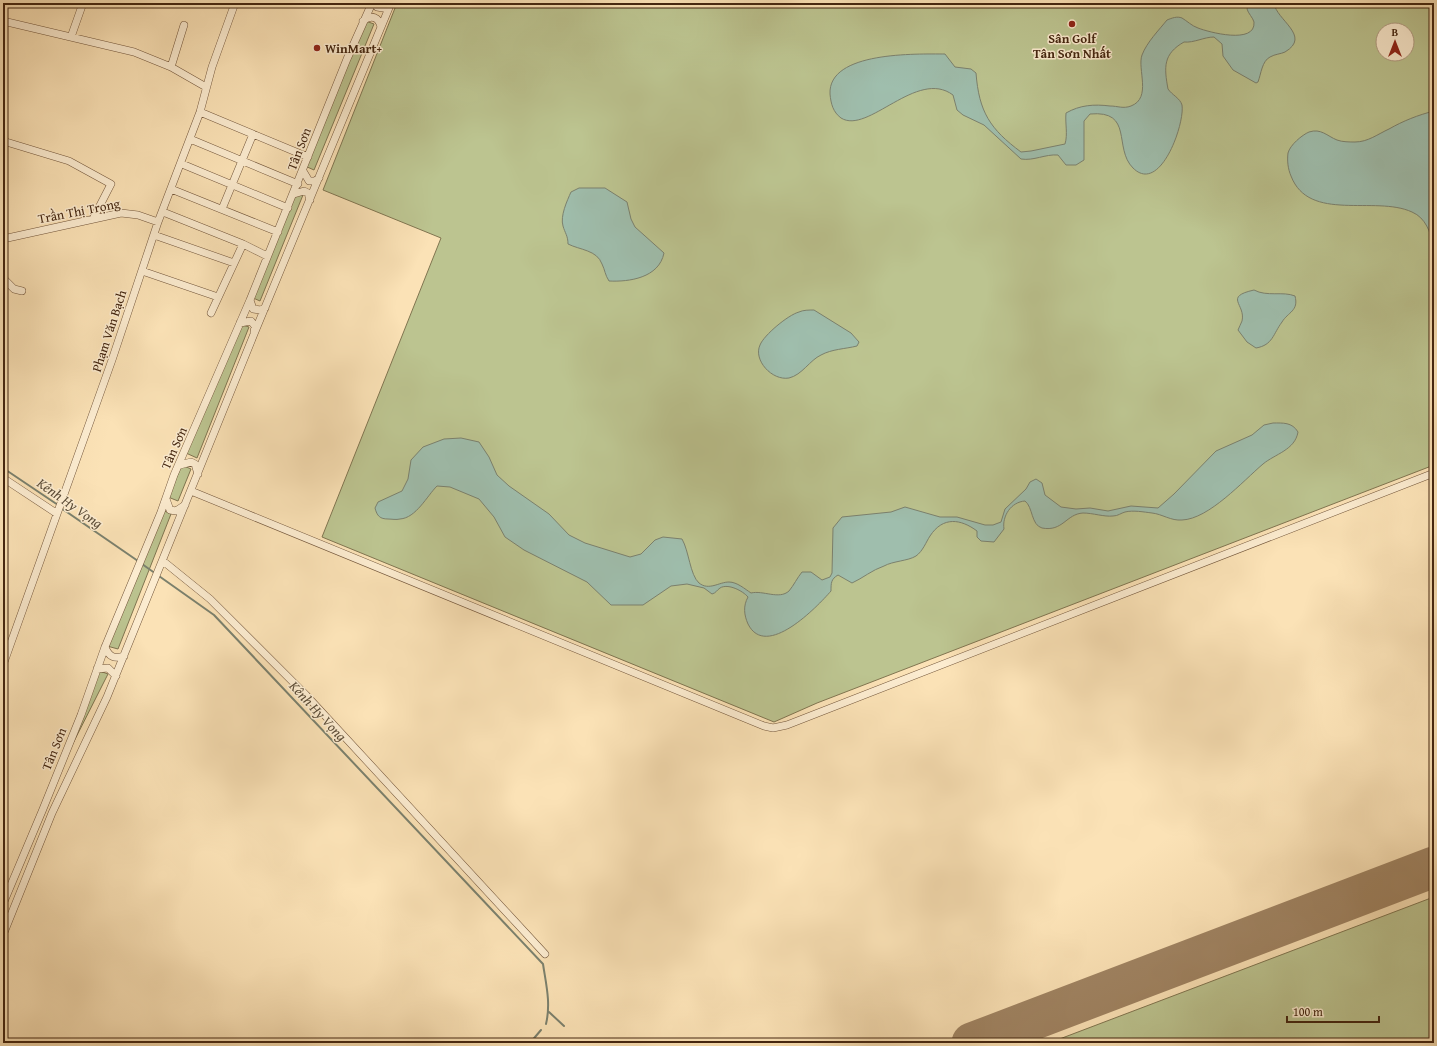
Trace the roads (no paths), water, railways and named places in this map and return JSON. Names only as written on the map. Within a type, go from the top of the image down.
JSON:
[{"type":"street","points":[[71,37],[83,3]]},
{"type":"street","name":"Phạm Văn Bạch","points":[[3,665],[56,513],[62,501],[158,222],[182,164],[200,112],[206,87],[235,3]]},
{"type":"street","points":[[373,3],[377,7],[382,8],[390,4]]},
{"type":"street","name":"Tân Sơn","points":[[3,904],[81,715],[105,647],[144,552],[294,194],[363,21],[373,3]]},
{"type":"street","points":[[390,4],[254,334],[163,562],[210,599],[306,695],[544,954]]},
{"type":"street","points":[[363,21],[370,17],[375,17],[380,22],[381,27]]},
{"type":"street","points":[[3,21],[134,52],[171,68],[206,87]]},
{"type":"street","points":[[171,68],[184,25]]},
{"type":"street","points":[[200,112],[308,157]]},
{"type":"street","points":[[222,209],[252,134]]},
{"type":"street","points":[[190,139],[298,184]]},
{"type":"street","points":[[3,141],[70,161],[112,184],[93,219]]},
{"type":"street","points":[[182,164],[288,208]]},
{"type":"street","points":[[303,172],[309,181],[314,181],[319,178]]},
{"type":"street","points":[[171,189],[278,232]]},
{"type":"street","points":[[294,194],[304,191],[308,193],[310,200]]},
{"type":"street","points":[[163,212],[243,244],[267,256]]},
{"type":"street","name":"Trần Thị Trọng","points":[[3,240],[121,213],[138,215],[158,222]]},
{"type":"street","points":[[154,235],[234,263]]},
{"type":"street","points":[[211,313],[243,244]]},
{"type":"street","points":[[142,271],[218,297]]},
{"type":"street","points":[[3,278],[14,290],[22,291]]},
{"type":"street","points":[[250,300],[253,309],[261,310],[265,308]]},
{"type":"street","points":[[240,323],[251,321],[255,326],[254,334]]},
{"type":"street","points":[[180,465],[191,462],[195,464],[198,474]]},
{"type":"street","points":[[191,491],[757,723],[774,728],[787,725],[1434,473]]},
{"type":"street","points":[[3,478],[56,513]]},
{"type":"street","points":[[166,499],[170,510],[176,511],[185,505]]},
{"type":"street","name":"Tân Sơn","points":[[3,935],[52,813],[116,676],[163,562]]},
{"type":"street","points":[[105,647],[108,654],[112,657],[117,658],[124,656]]},
{"type":"street","points":[[97,669],[108,668],[116,676]]},
{"type":"street","points":[[43,809],[47,814],[52,813]]},
{"type":"street","points":[[36,826],[42,825],[46,829]]},
{"type":"waterway","name":"Kênh Hy Vọng","points":[[3,468],[58,505]]},
{"type":"waterway","name":"Kênh Hy Vọng","points":[[61,508],[138,561]]},
{"type":"waterway","name":"Kênh Hy Vọng","points":[[142,564],[214,615],[543,964],[548,1001],[546,1024]]},
{"type":"waterway","points":[[549,1012],[564,1026]]},
{"type":"waterway","name":"Kênh Hy Vọng","points":[[530,1043],[541,1030]]},
{"type":"place","name":"Sân Golf Tân Sơn Nhất","points":[[1072,24]]},
{"type":"place","name":"WinMart+","points":[[317,48]]}]
